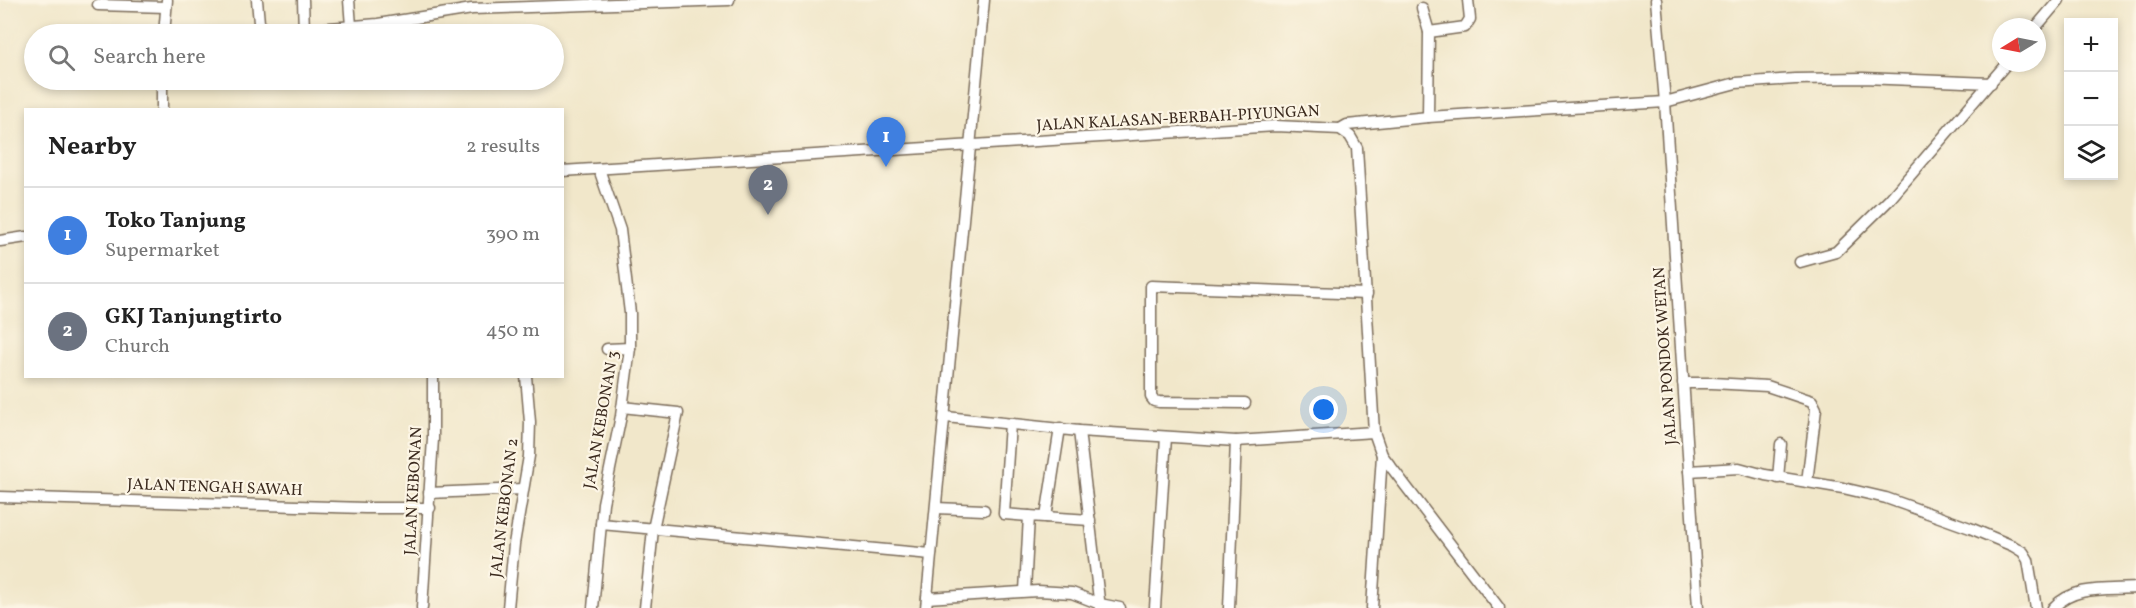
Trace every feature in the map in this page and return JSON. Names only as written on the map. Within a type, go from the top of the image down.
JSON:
[{"type":"street","points":[[257,0],[258,24]]},
{"type":"street","points":[[303,0],[304,24]]},
{"type":"street","points":[[350,0],[351,24]]},
{"type":"street","points":[[456,11],[462,0]]},
{"type":"street","points":[[365,24],[456,11],[729,0]]},
{"type":"street","points":[[984,0],[946,417],[926,603],[1025,591],[1072,593],[1100,606],[1120,608]]},
{"type":"street","points":[[1429,32],[1465,27],[1470,19],[1468,0]]},
{"type":"street","name":"JALAN PONDOK WETAN","points":[[1656,0],[1665,102],[1698,608]]},
{"type":"street","points":[[2044,18],[2059,0]]},
{"type":"street","points":[[98,5],[167,3],[165,24]]},
{"type":"street","points":[[1422,8],[1429,32],[1428,117]]},
{"type":"street","points":[[1800,262],[1836,252],[1888,200],[2000,72]]},
{"type":"street","points":[[1340,129],[1347,125],[1428,117],[1665,102],[1736,82],[1863,78],[1991,83]]},
{"type":"street","points":[[162,90],[162,108]]},
{"type":"street","name":"JALAN KALASAN-BERBAH-PIYUNGAN","points":[[564,171],[1276,126],[1340,129],[1350,136],[1357,148],[1374,432],[1382,455],[1495,606]]},
{"type":"street","name":"JALAN KEBONAN 3","points":[[593,608],[606,486],[622,407],[630,348],[630,313],[620,230],[599,169]]},
{"type":"street","points":[[0,241],[24,237]]},
{"type":"street","points":[[1245,403],[1160,402],[1151,397],[1151,286],[1367,294]]},
{"type":"street","points":[[607,349],[630,348]]},
{"type":"street","name":"JALAN KEBONAN","points":[[422,608],[430,508],[433,378]]},
{"type":"street","name":"JALAN KEBONAN 2","points":[[508,608],[522,489],[529,456],[530,422],[526,378]]},
{"type":"street","points":[[1683,383],[1712,382],[1767,387],[1812,401],[1816,409],[1808,482]]},
{"type":"street","points":[[622,407],[678,413],[653,529],[645,608]]},
{"type":"street","points":[[946,417],[1079,431],[1236,441],[1374,432]]},
{"type":"street","points":[[1010,424],[1004,514],[1090,520]]},
{"type":"street","points":[[1046,517],[1060,429]]},
{"type":"street","points":[[1079,431],[1100,606]]},
{"type":"street","points":[[1155,608],[1166,437]]},
{"type":"street","points":[[1229,608],[1236,441]]},
{"type":"street","points":[[1778,478],[1781,444]]},
{"type":"street","points":[[1372,608],[1382,455]]},
{"type":"street","points":[[1689,471],[1739,468],[1778,478],[1886,498],[1920,509],[2023,552],[2028,560],[2036,608]]},
{"type":"street","points":[[1381,480],[1398,476]]},
{"type":"street","points":[[429,493],[522,489]]},
{"type":"street","name":"JALAN TENGAH SAWAH","points":[[0,497],[430,508]]},
{"type":"street","points":[[936,507],[984,510]]},
{"type":"street","points":[[1025,591],[1029,516]]},
{"type":"street","points":[[601,524],[931,554]]},
{"type":"street","points":[[2053,608],[2069,595],[2079,591],[2136,588]]},
{"type":"place","name":"Toko Tanjung","points":[[886,167]]},
{"type":"place","name":"GKJ Tanjungtirto","points":[[768,215]]}]
